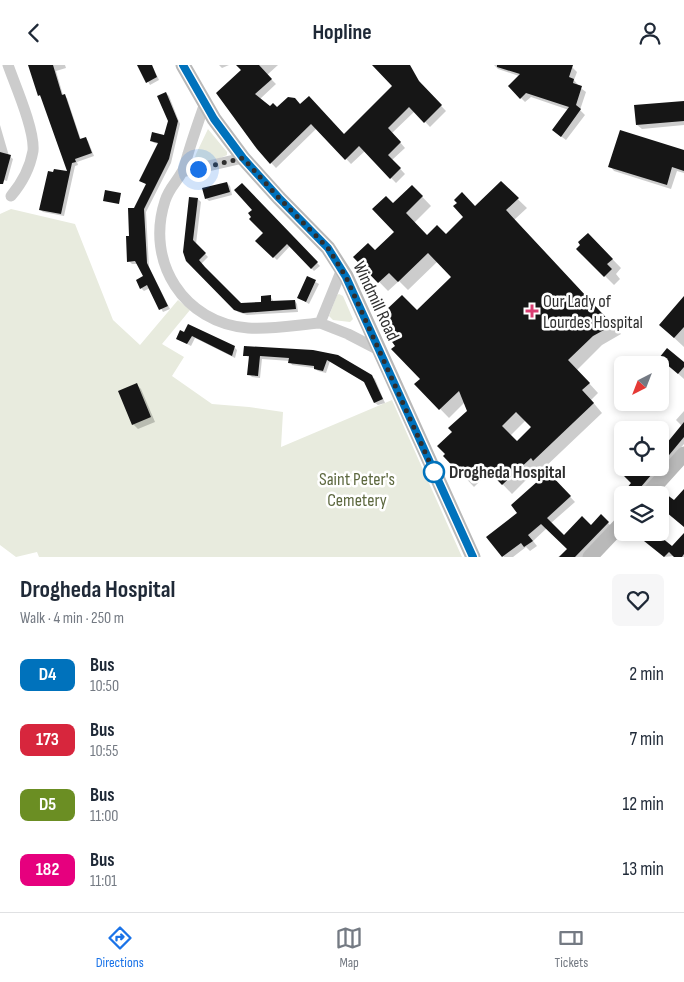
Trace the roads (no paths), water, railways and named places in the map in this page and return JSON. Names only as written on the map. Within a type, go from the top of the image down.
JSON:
[{"type":"main road","name":"Windmill Road","points":[[183,65],[214,119],[243,158],[328,248],[342,269],[473,557]]},
{"type":"main road","points":[[655,486],[684,454]]},
{"type":"main road","points":[[590,557],[614,532]]},
{"type":"street","points":[[8,65],[30,129],[33,150],[25,178],[11,196]]},
{"type":"street","points":[[205,103],[182,172],[172,185],[160,222],[160,248],[167,272],[178,291],[187,302],[200,312],[223,323],[247,328],[320,323],[348,334],[379,350]]},
{"type":"street","points":[[182,172],[243,158]]},
{"type":"street","points":[[320,323],[342,269]]},
{"type":"place","name":"Our Lady of Lourdes Hospital","points":[[532,311]]},
{"type":"place","name":"Drogheda Hospital","points":[[434,472]]},
{"type":"park label","name":"Saint Peter's Cemetery","points":[[357,490]]}]
